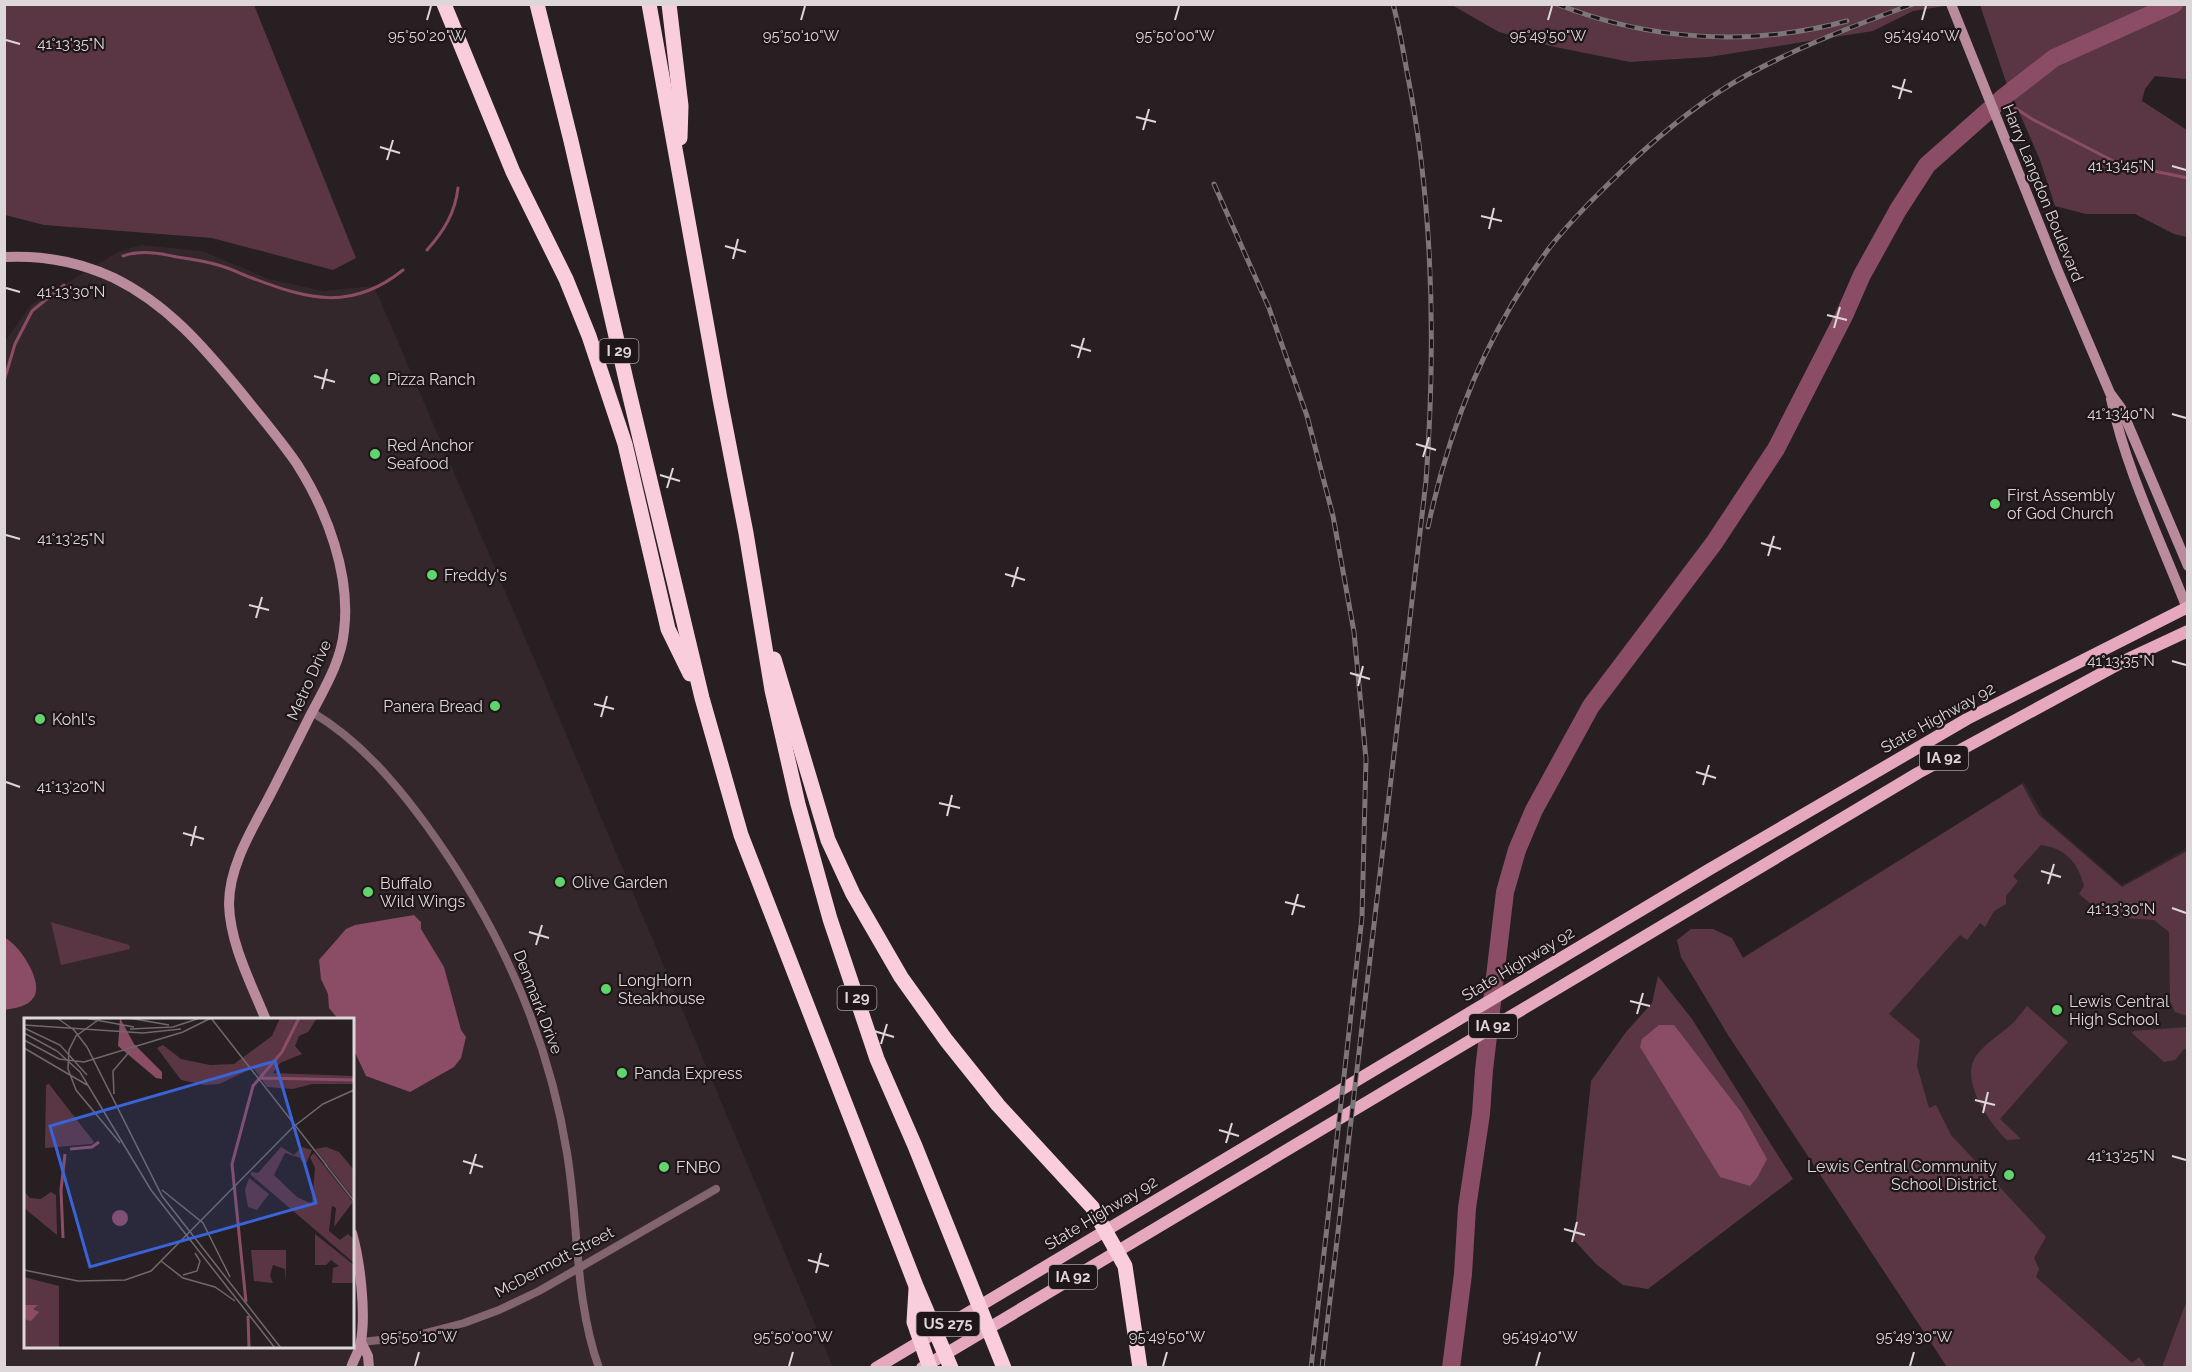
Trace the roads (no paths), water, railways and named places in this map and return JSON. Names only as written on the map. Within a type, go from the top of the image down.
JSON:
[{"type":"highway","points":[[444,4],[513,172],[566,279],[589,336],[624,444],[668,628],[702,698]]},
{"type":"highway","name":"I 29","points":[[537,4],[702,698],[741,835],[916,1286],[951,1368]]},
{"type":"highway","name":"I 29","points":[[649,4],[772,690],[798,804],[830,919],[877,1059],[915,1146],[1004,1368]]},
{"type":"highway","points":[[669,4],[681,106],[679,174]]},
{"type":"highway","points":[[759,613],[828,840],[875,933],[901,977],[946,1040],[998,1105],[1092,1207],[1125,1266],[1140,1368]]},
{"type":"highway","points":[[916,1286],[914,1322],[930,1368]]},
{"type":"main road","name":"State Highway 92","points":[[876,1368],[1710,868],[1967,719],[2187,609]]},
{"type":"main road","name":"IA 92","points":[[921,1368],[1918,773],[2128,659],[2187,631]]},
{"type":"street","name":"Harry Langdon Boulevard","points":[[1951,4],[2110,393],[2118,430],[2138,487],[2187,609]]},
{"type":"street","name":"Metro Drive","points":[[4,257],[48,258],[95,270],[132,288],[162,308],[202,345],[296,462],[317,501],[332,538],[344,602],[345,629],[340,654],[249,835],[236,867],[231,890],[230,916],[237,945],[265,1018]]},
{"type":"street","name":"Harry Langdon Boulevard","points":[[2110,393],[2121,408],[2187,566]]},
{"type":"street","name":"Denmark Drive","points":[[312,712],[360,747],[395,785],[453,863],[501,946],[537,1034],[554,1091],[571,1181],[578,1269],[599,1368]]},
{"type":"street","name":"McDermott Street","points":[[361,1342],[410,1337],[464,1323],[539,1291],[716,1189]]},
{"type":"street","points":[[351,1368],[361,1342],[360,1275],[354,1244]]},
{"type":"street","points":[[361,1342],[368,1356],[369,1368]]},
{"type":"waterway","points":[[1451,1368],[1463,1274],[1467,1208],[1481,1114],[1505,892],[1517,850],[1534,810],[1591,706],[1714,543],[1776,449],[1844,316],[1862,275],[1898,210],[1927,165],[2005,96],[2054,58],[2174,4]]},
{"type":"waterway","points":[[2002,99],[2032,119],[2119,164],[2188,178]]},
{"type":"waterway","points":[[427,250],[448,221],[458,188]]},
{"type":"waterway","points":[[123,256],[150,253],[203,261],[292,292],[330,298],[366,292],[403,270]]},
{"type":"waterway","points":[[4,381],[15,344],[32,311],[64,285]]},
{"type":"railway","points":[[1322,1368],[1426,481],[1429,430],[1432,327],[1428,225],[1416,123],[1393,4]]},
{"type":"railway","points":[[1557,4],[1628,26],[1700,36],[1774,35],[1847,21]]},
{"type":"railway","points":[[1428,527],[1447,452],[1474,380],[1490,346],[1507,312],[1528,279],[1550,247],[1578,215],[1618,175],[1684,116],[1731,84],[1808,45],[1913,4]]},
{"type":"railway","points":[[1214,184],[1269,308],[1307,416],[1333,516],[1354,632],[1366,759],[1362,917],[1311,1368]]},
{"type":"place","name":"Pizza Ranch","points":[[375,379]]},
{"type":"place","name":"Red Anchor Seafood","points":[[375,454]]},
{"type":"place","name":"First Assembly of God Church","points":[[1995,504]]},
{"type":"place","name":"Freddy's","points":[[432,575]]},
{"type":"place","name":"Panera Bread","points":[[495,706]]},
{"type":"place","name":"Kohl's","points":[[40,719]]},
{"type":"place","name":"Olive Garden","points":[[560,882]]},
{"type":"place","name":"Buffalo Wild Wings","points":[[368,892]]},
{"type":"place","name":"LongHorn Steakhouse","points":[[606,989]]},
{"type":"place","name":"Lewis Central High School","points":[[2057,1010]]},
{"type":"place","name":"Panda Express","points":[[622,1073]]},
{"type":"place","name":"FNBO","points":[[664,1167]]},
{"type":"place","name":"Lewis Central Community School District","points":[[2009,1175]]}]
